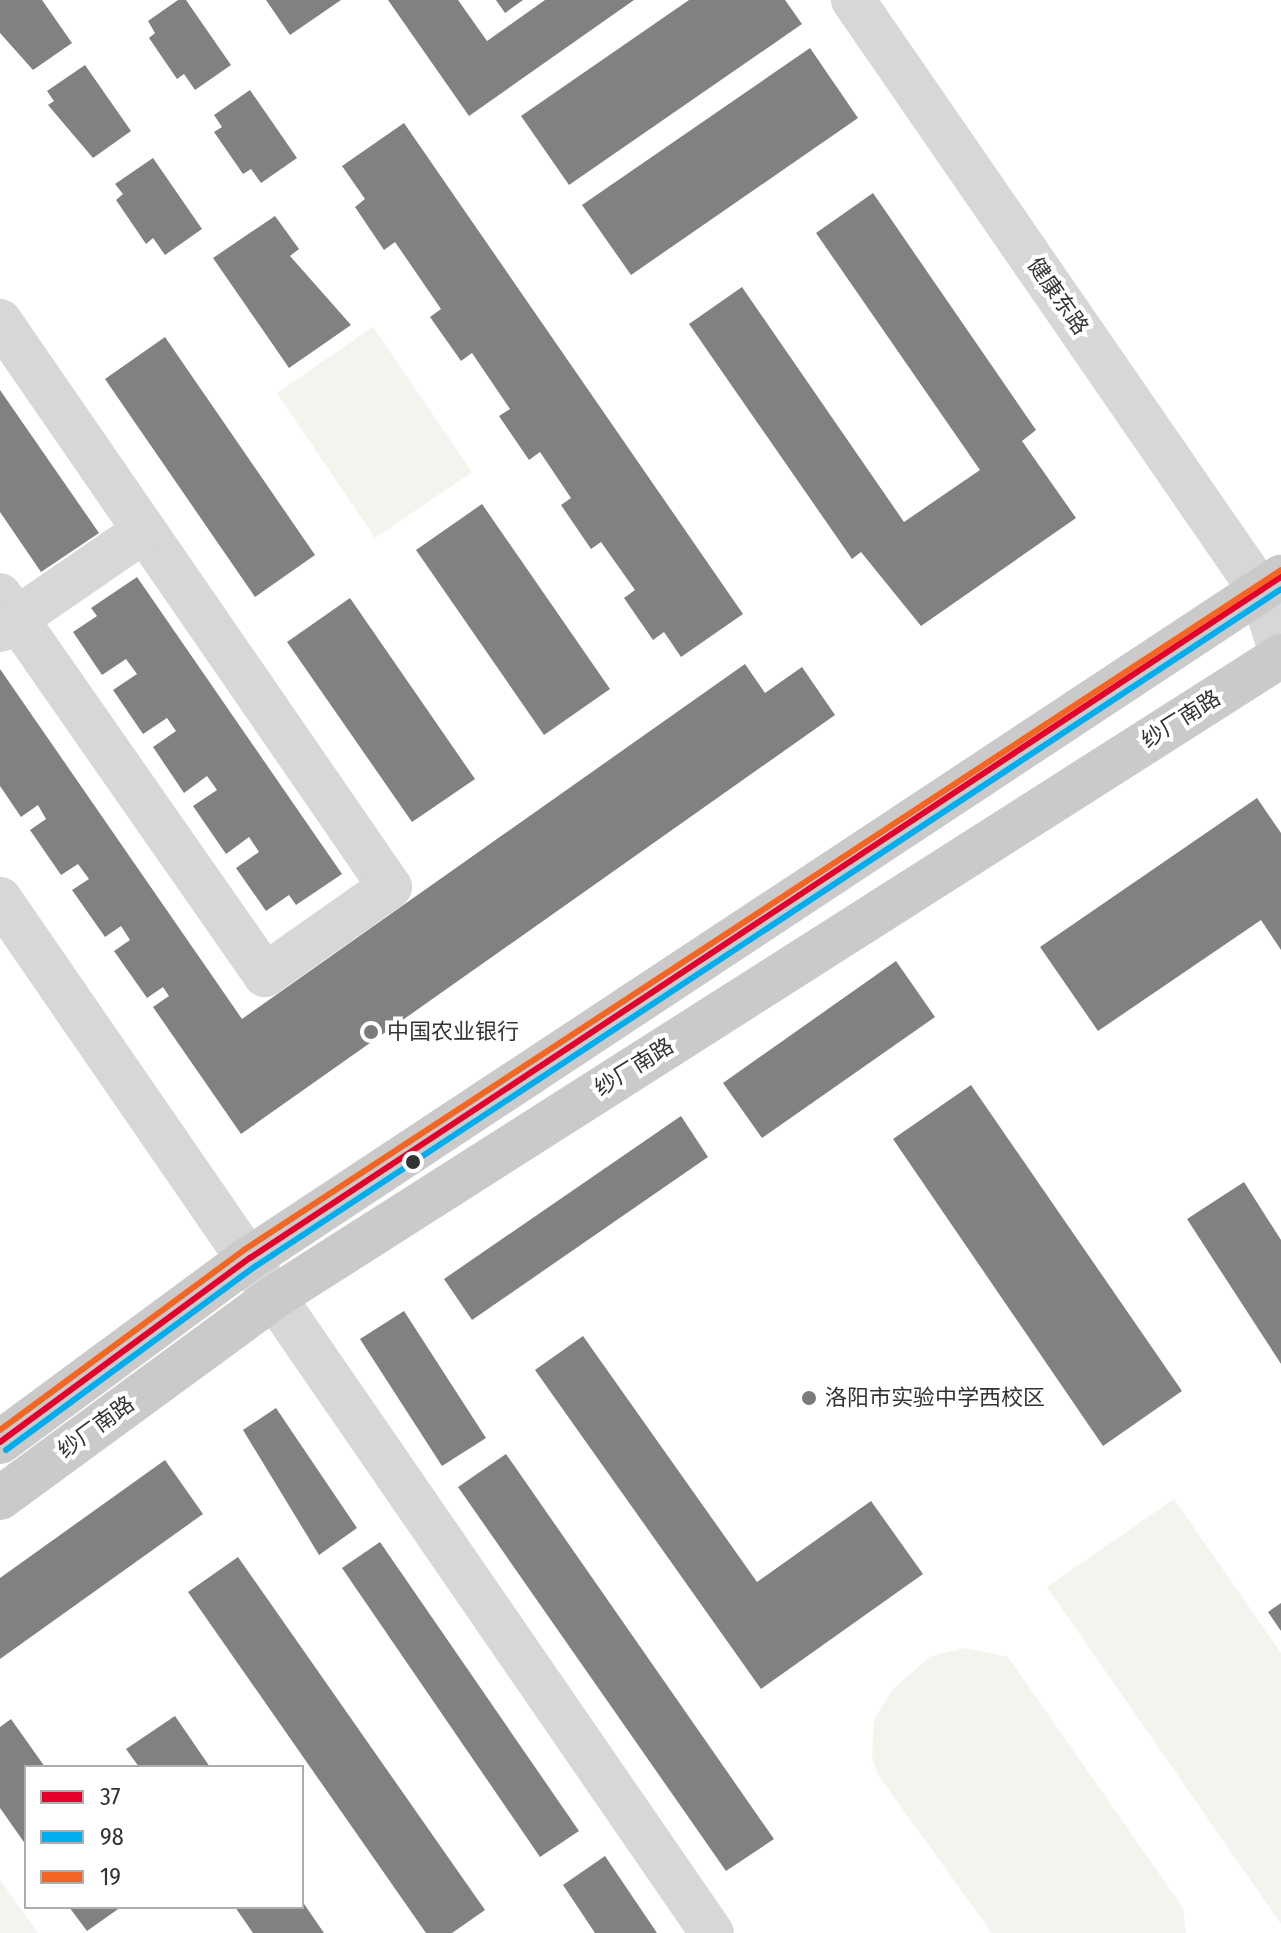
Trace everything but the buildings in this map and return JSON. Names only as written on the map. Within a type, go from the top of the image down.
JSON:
[{"type":"main road","name":"纱厂南路","points":[[0,1442],[250,1258],[1276,584]]},
{"type":"main road","name":"纱厂南路","points":[[0,1498],[276,1296],[1281,655]]},
{"type":"street","name":"健康东路","points":[[853,0],[1276,584]]},
{"type":"street","name":"健康东路","points":[[867,0],[1276,584]]},
{"type":"street","points":[[0,321],[390,887],[265,975],[5,615],[144,531]]},
{"type":"street","points":[[1276,584],[1281,655]]},
{"type":"street","points":[[0,899],[712,1933]]},
{"type":"shaded area","points":[[373,327],[472,472],[375,538],[277,393]]},
{"type":"shaded area","points":[[1174,1499],[1281,1653],[1281,1924],[1047,1587]]},
{"type":"shaded area","points":[[965,1648],[1008,1657],[1183,1908],[1186,1933],[992,1933],[878,1775],[872,1756],[874,1720],[892,1690],[931,1656]]},
{"type":"shaded area","points":[[0,1880],[38,1933],[0,1933]]},
{"type":"transit line","name":"19","points":[[0,1430],[244,1250],[1281,570]]},
{"type":"transit line","name":"37","points":[[0,1442],[250,1258],[1281,577]]},
{"type":"transit line","name":"98","points":[[6,1450],[256,1266],[1281,589]]},
{"type":"place","name":"中国农业银行","points":[[371,1032]]},
{"type":"place","name":"洛阳市实验中学西校区","points":[[809,1398]]}]
